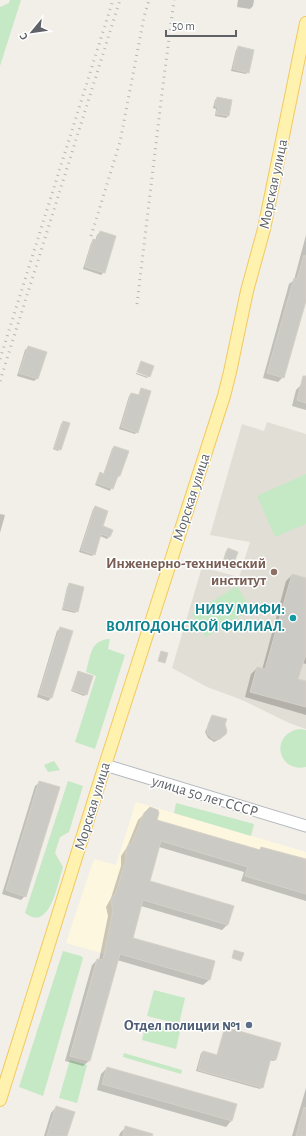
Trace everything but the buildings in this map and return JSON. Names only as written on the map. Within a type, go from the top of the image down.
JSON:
[{"type":"main road","name":"Морская улица","points":[[0,1100],[105,765],[224,396],[247,291],[264,229],[306,23]]},
{"type":"street","name":"улица 50 лет СССР","points":[[105,765],[306,826]]},
{"type":"shaded area","name":"Инженерно-технический институт","points":[[267,422],[306,434],[306,729],[289,723],[242,700],[207,687],[172,668],[202,567],[239,577],[250,542],[210,535],[242,424],[264,431]]},
{"type":"shaded area","points":[[136,802],[306,852],[306,866],[157,820],[119,958],[66,943],[94,859],[116,865]]},
{"type":"green space","points":[[10,0],[21,0],[0,66],[0,7],[9,3]]},
{"type":"green space","points":[[306,474],[306,524],[275,537],[257,496]]},
{"type":"green space","points":[[237,586],[251,609],[206,637],[192,614]]},
{"type":"green space","points":[[110,639],[108,649],[125,655],[95,749],[75,742],[96,676],[86,672],[92,650],[99,642]]},
{"type":"green space","points":[[299,729],[306,730],[306,767],[296,767],[289,764],[284,759],[281,752],[281,745],[284,738],[290,733]]},
{"type":"green space","points":[[54,761],[60,770],[48,772],[44,765]]},
{"type":"green space","points":[[68,781],[83,786],[69,832],[60,837],[55,853],[63,867],[52,903],[47,911],[41,916],[34,917],[25,913]]},
{"type":"green space","points":[[176,803],[254,824],[251,836],[174,813]]},
{"type":"green space","points":[[63,951],[81,956],[83,958],[43,1096],[19,1087]]},
{"type":"green space","points":[[154,990],[185,998],[179,1024],[147,1016]]},
{"type":"green space","points":[[146,1022],[180,1031],[176,1049],[142,1040]]},
{"type":"green space","points":[[124,1053],[182,1070],[181,1074],[123,1057]]},
{"type":"green space","points":[[70,1060],[87,1065],[77,1103],[59,1098]]},
{"type":"railway","points":[[0,359],[113,0]]},
{"type":"railway","points":[[0,381],[120,0]]},
{"type":"railway","points":[[91,236],[120,142],[144,17],[149,0]]},
{"type":"railway","points":[[137,304],[174,0]]},
{"type":"place","name":"Инженерно-технический институт","points":[[274,572]]},
{"type":"place","name":"НИЯУ МИФИ: ВОЛГОДОНСКОЙ ФИЛИАЛ.","points":[[293,618]]},
{"type":"place","name":"Отдел полиции №1","points":[[249,1025]]}]
